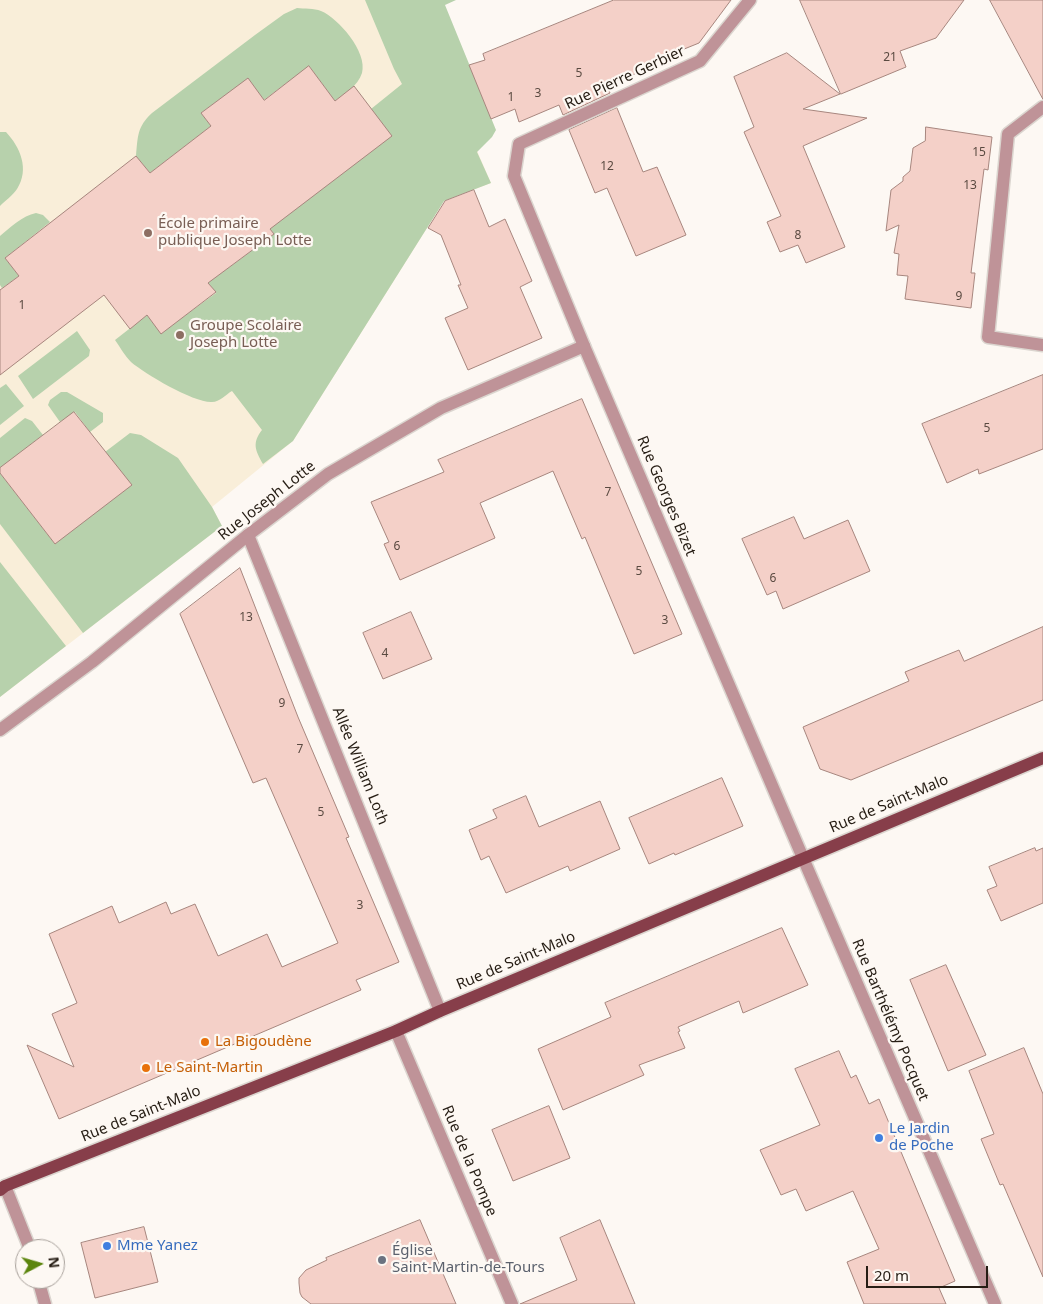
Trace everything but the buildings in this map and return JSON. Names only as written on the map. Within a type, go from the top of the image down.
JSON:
[{"type":"main road","name":"Rue de Saint-Malo","points":[[3,1188],[396,1031],[1043,758]]},
{"type":"street","name":"Rue Pierre Gerbier","points":[[519,144],[700,61],[750,0]]},
{"type":"street","points":[[1043,107],[1008,134],[988,337],[1043,345]]},
{"type":"street","name":"Rue Georges Bizet","points":[[519,144],[514,176],[584,346],[803,858]]},
{"type":"street","name":"Rue Joseph Lotte","points":[[0,730],[92,662],[248,535],[328,474],[441,408],[584,346]]},
{"type":"street","name":"Allée William Loth","points":[[248,535],[440,1011]]},
{"type":"street","name":"Rue Barthélémy Pocquet","points":[[803,858],[994,1304]]},
{"type":"street","name":"Rue de la Pompe","points":[[396,1031],[512,1304]]},
{"type":"street","points":[[3,1188],[26,1239]]},
{"type":"street","points":[[41,1289],[45,1304]]},
{"type":"shaded area","name":"Groupe Scolaire Joseph Lotte","points":[[0,0],[412,0],[491,183],[444,201],[293,441],[212,507],[222,526],[0,697]]},
{"type":"green space","points":[[365,0],[456,0],[445,5],[496,130],[492,137],[477,152],[491,183],[444,201],[293,441],[263,464],[256,447],[257,439],[262,430],[232,391],[215,402],[204,401],[182,393],[131,362],[115,340],[147,315],[161,333],[216,293],[201,274],[227,269],[274,234],[263,220],[371,109],[402,84]]},
{"type":"green space","points":[[297,8],[321,11],[343,28],[350,37],[361,55],[363,65],[360,78],[354,85],[335,101],[309,66],[264,100],[248,79],[201,113],[211,126],[150,173],[136,156],[139,132],[147,118],[255,35],[284,14]]},
{"type":"green space","points":[[0,132],[6,132],[19,151],[22,159],[23,174],[17,189],[0,206]]},
{"type":"green space","points":[[36,213],[43,215],[50,222],[5,258],[19,276],[2,288],[0,285],[0,236],[21,219]]},
{"type":"green space","points":[[77,331],[90,350],[89,356],[33,399],[18,376]]},
{"type":"green space","points":[[6,384],[24,406],[0,425],[0,388]]},
{"type":"green space","points":[[61,392],[67,392],[103,413],[103,422],[90,432],[75,412],[60,422],[48,405],[50,400]]},
{"type":"green space","points":[[25,418],[32,421],[43,435],[0,468],[0,438]]},
{"type":"green space","points":[[130,433],[141,435],[178,458],[212,507],[222,526],[83,633],[0,524],[0,473],[55,544],[105,452]]},
{"type":"green space","points":[[0,562],[66,646],[0,697]]},
{"type":"place","name":"École primaire publique Joseph Lotte","points":[[148,233]]},
{"type":"place","name":"Groupe Scolaire Joseph Lotte","points":[[180,335]]},
{"type":"place","name":"La Bigoudène","points":[[205,1042]]},
{"type":"place","name":"Le Saint-Martin","points":[[146,1068]]},
{"type":"place","name":"Le Jardin de Poche","points":[[879,1138]]},
{"type":"place","name":"Mme Yanez","points":[[107,1246]]},
{"type":"place","name":"Église Saint-Martin-de-Tours","points":[[382,1260]]}]
